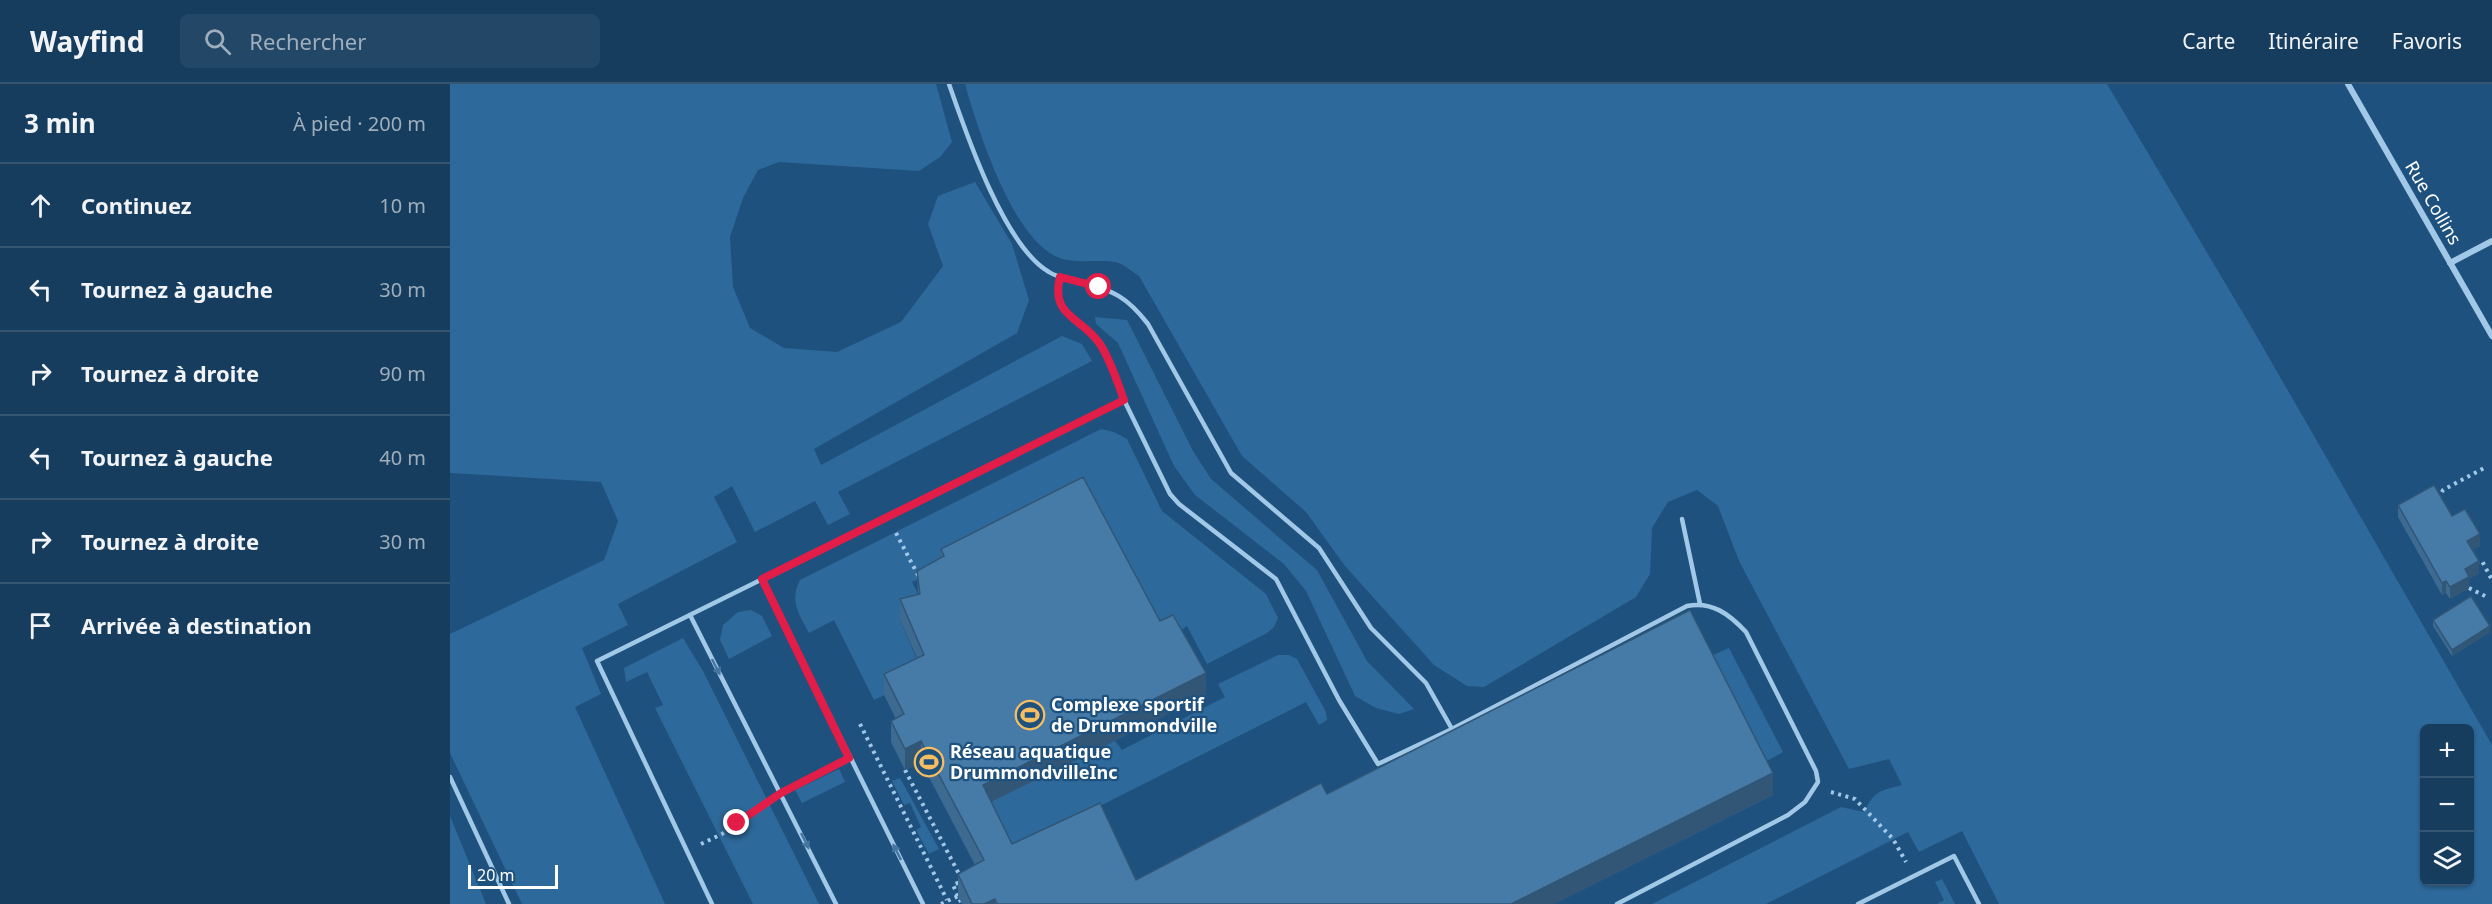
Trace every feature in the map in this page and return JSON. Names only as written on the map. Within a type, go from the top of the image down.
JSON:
[{"type":"street","name":"Rue Collins","points":[[2348,84],[2492,336]]},
{"type":"street","points":[[2450,263],[2492,241]]},
{"type":"lane","points":[[949,84],[976,164],[1015,234],[1033,260],[1060,277],[1114,292],[1136,307],[1148,324],[1231,473],[1319,549],[1371,628],[1426,683],[1452,729]]},
{"type":"lane","points":[[1060,277],[1058,299],[1065,312],[1099,343],[1170,494],[1179,504],[1276,579],[1338,700],[1378,764],[1452,729],[1687,606],[1700,604],[1731,615],[1746,632],[1816,771],[1816,787],[1805,801],[1788,815],[1617,904]]},
{"type":"lane","points":[[711,904],[597,661],[1124,400]]},
{"type":"lane","points":[[1682,519],[1700,604]]},
{"type":"lane","points":[[762,579],[923,904]]},
{"type":"lane","points":[[690,615],[836,904]]},
{"type":"lane","points":[[450,777],[509,904]]},
{"type":"lane","points":[[1858,904],[1954,856],[1979,904]]},
{"type":"path","points":[[2437,502],[2443,490],[2486,467]]},
{"type":"path","points":[[895,530],[919,579]]},
{"type":"path","points":[[2473,563],[2481,561],[2492,580]]},
{"type":"path","points":[[2469,588],[2489,598]]},
{"type":"path","points":[[860,724],[947,900]]},
{"type":"path","points":[[722,834],[781,793],[871,746]]},
{"type":"path","points":[[905,770],[963,881],[953,885],[962,904]]},
{"type":"path","points":[[1816,787],[1856,799],[1893,839],[1914,876]]},
{"type":"path","points":[[941,904],[958,896]]},
{"type":"shaded area","points":[[450,84],[936,84],[952,142],[940,157],[919,171],[779,162],[758,170],[743,198],[730,237],[733,287],[750,328],[784,348],[837,352],[901,322],[943,266],[928,224],[938,196],[975,182],[1012,244],[1029,300],[1017,333],[814,449],[821,465],[1062,336],[1082,344],[1092,361],[838,492],[850,514],[828,525],[815,501],[755,532],[732,486],[714,497],[737,542],[618,604],[628,625],[582,648],[601,694],[575,707],[665,904],[522,904],[450,753],[450,634],[604,560],[618,521],[601,482],[450,473]]},
{"type":"shaded area","points":[[965,84],[2107,84],[2253,330],[2492,745],[2492,904],[1999,904],[1962,831],[1919,852],[1908,832],[1766,904],[1652,904],[1841,807],[1864,812],[1871,799],[1879,792],[1902,785],[1889,759],[1849,769],[1739,561],[1718,506],[1697,490],[1668,502],[1652,528],[1650,574],[1636,597],[1484,687],[1467,686],[1434,665],[1345,566],[1306,512],[1242,456],[1139,276],[1115,262],[1062,259],[1039,244],[1024,226],[1011,204],[988,153]]},
{"type":"shaded area","points":[[1095,317],[1127,320],[1193,451],[1211,479],[1317,570],[1367,661],[1414,709],[1399,714],[1376,708],[1355,696],[1306,591],[1284,564],[1195,495],[1174,466],[1118,343],[1096,324]]},
{"type":"shaded area","points":[[1101,429],[1114,432],[1127,439],[1162,511],[1266,594],[1278,618],[1274,627],[1267,633],[1207,664],[1187,626],[1173,636],[941,570],[912,582],[917,592],[920,616],[900,620],[924,676],[874,700],[834,620],[809,633],[795,601],[800,580]]},
{"type":"shaded area","points":[[751,610],[762,616],[772,636],[729,659],[720,640],[723,625],[738,612]]},
{"type":"shaded area","points":[[683,638],[703,671],[819,904],[753,904],[655,708],[663,705],[647,672],[626,682],[624,668]]},
{"type":"shaded area","points":[[1729,648],[1783,752],[1758,766],[1704,659]]},
{"type":"shaded area","points":[[1278,655],[1289,655],[1297,659],[1326,712],[1327,720],[1319,725],[1306,702],[1094,809],[1012,866],[983,806],[1115,741],[1122,750],[1225,697],[1218,684]]},
{"type":"shaded area","points":[[839,769],[845,782],[802,803],[795,790]]},
{"type":"shaded area","points":[[900,778],[939,849],[929,854],[916,830],[921,827],[910,803],[904,805],[892,781]]},
{"type":"shaded area","points":[[450,816],[486,904],[450,904]]},
{"type":"shaded area","points":[[1942,879],[1955,904],[1937,904],[1944,900],[1935,882]]},
{"type":"building","name":"Complexe sportif de Drummondville","points":[[1083,477],[1160,621],[1173,615],[1206,673],[983,785],[1012,844],[1100,803],[1136,880],[1321,783],[1327,794],[1690,610],[1773,773],[1511,904],[997,904],[995,899],[984,904],[972,904],[958,874],[984,860],[921,741],[905,749],[891,721],[904,714],[884,674],[924,655],[900,599],[920,594],[917,571],[944,556],[941,549]]},
{"type":"building","points":[[2434,485],[2452,516],[2465,509],[2480,534],[2467,541],[2479,561],[2465,569],[2469,577],[2450,587],[2446,581],[2442,583],[2398,505]]},
{"type":"building","points":[[2471,596],[2490,626],[2452,650],[2433,620]]},
{"type":"place","name":"Complexe sportif de Drummondville","points":[[1030,715]]},
{"type":"place","name":"Réseau aquatique DrummondvilleInc","points":[[929,762]]},
{"type":"route","points":[[737,823],[767,801],[849,758],[762,579],[1124,400],[1113,369],[1099,343],[1065,312],[1058,299],[1057,289],[1060,277],[1099,287]]}]
